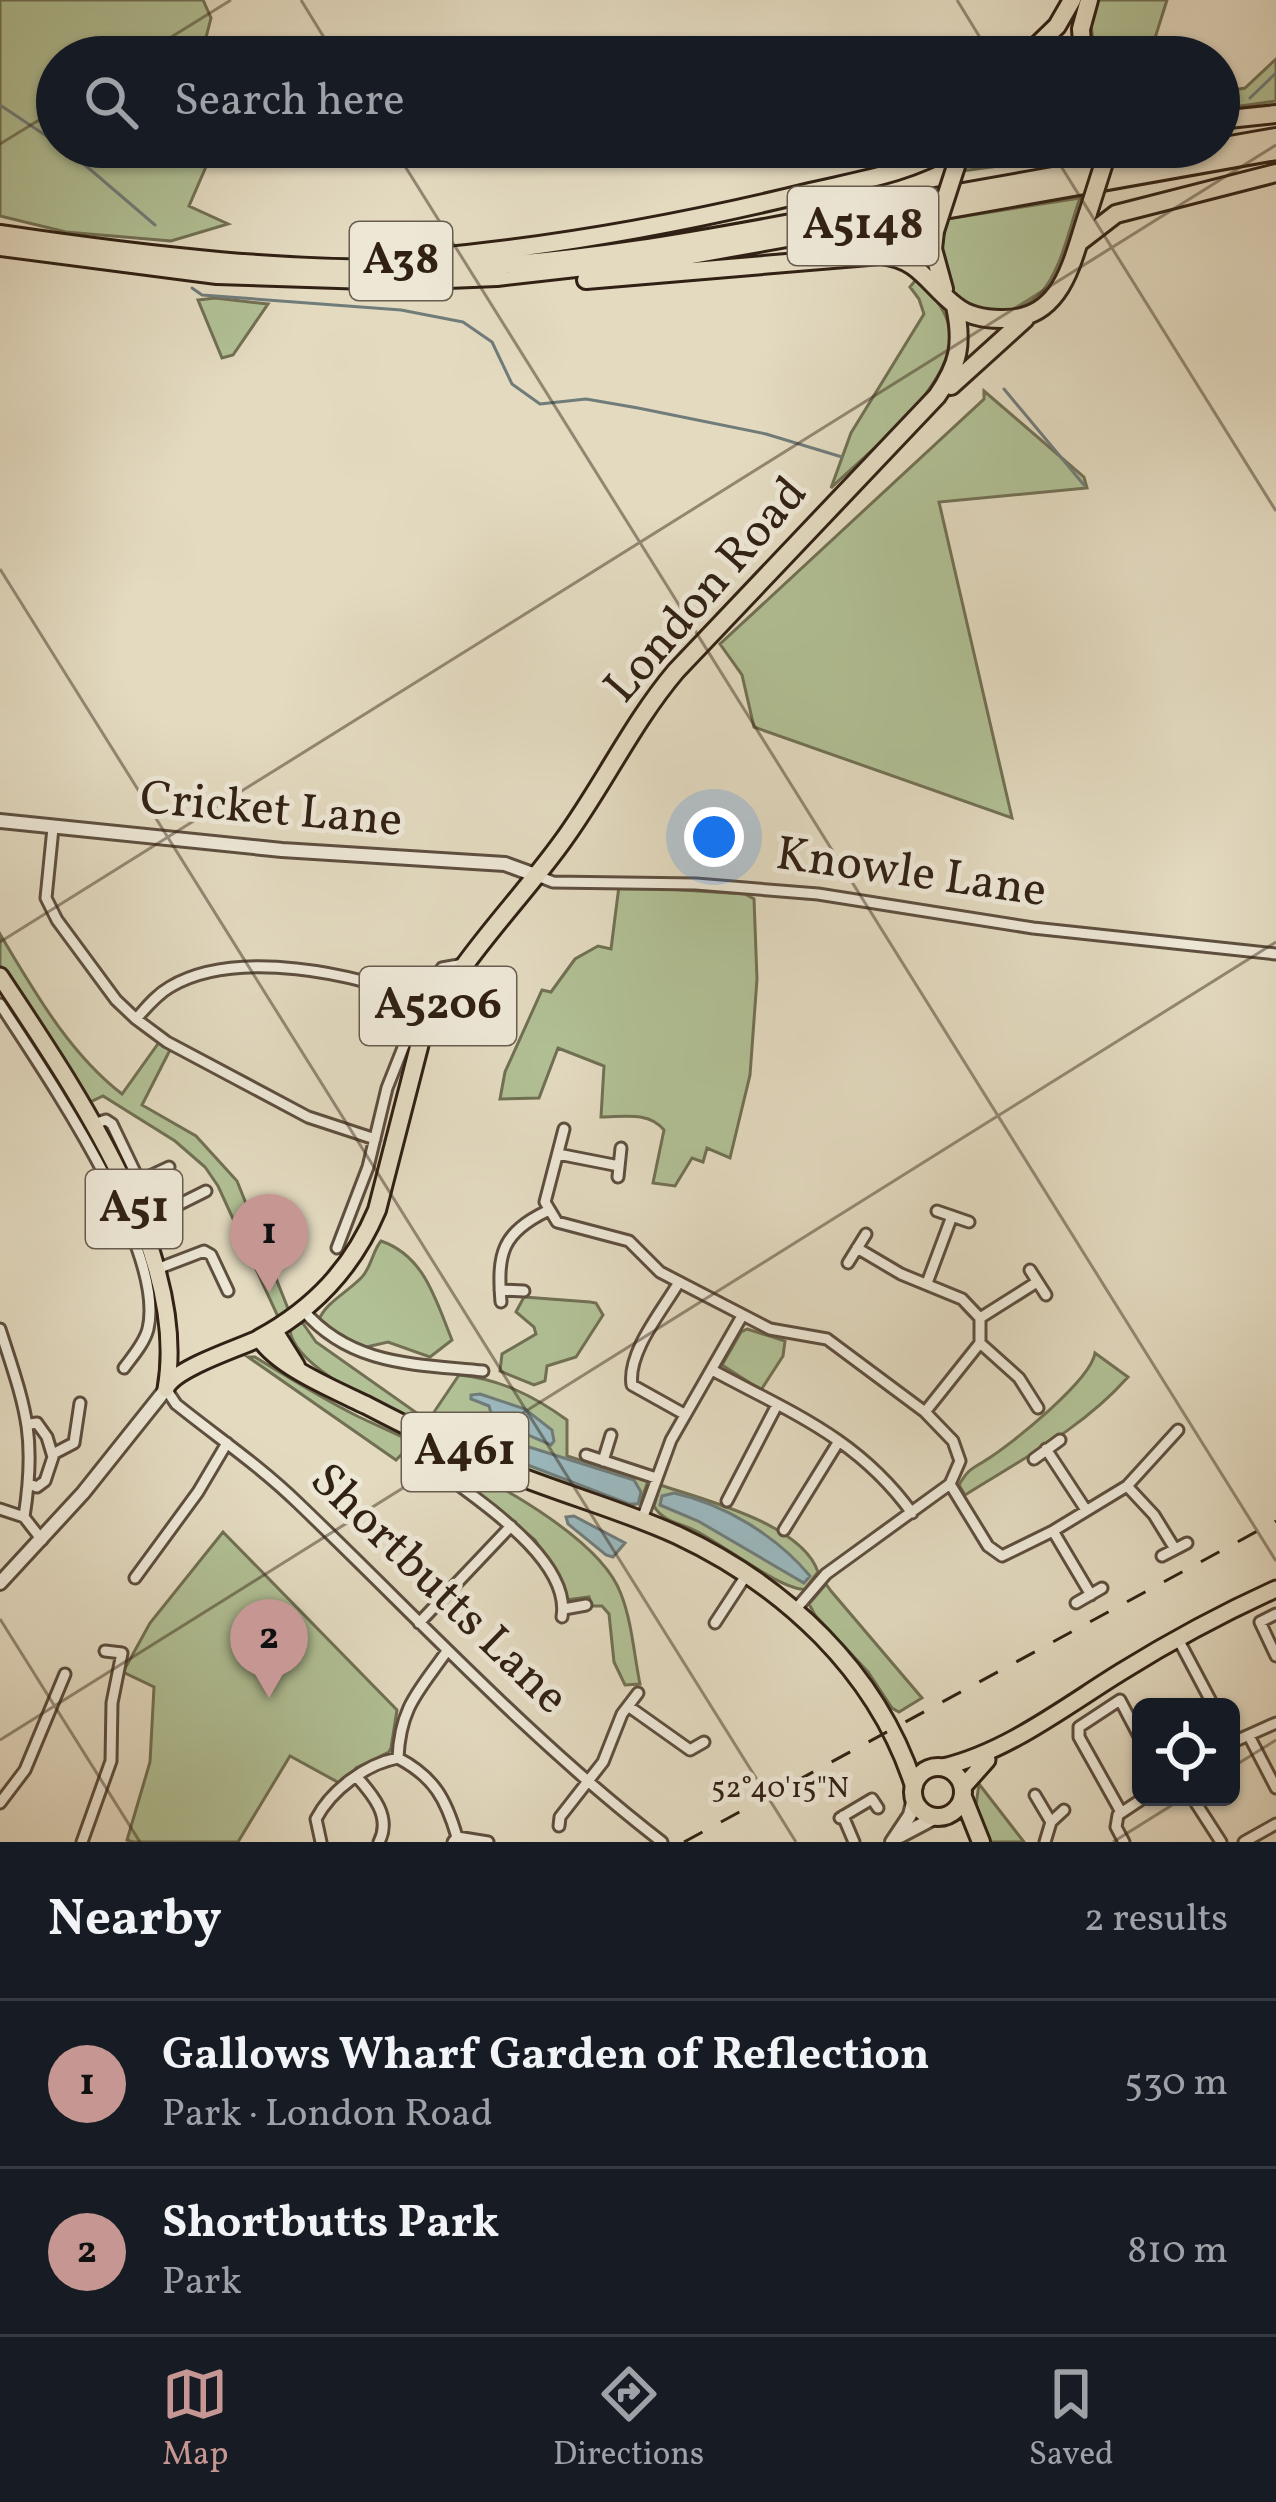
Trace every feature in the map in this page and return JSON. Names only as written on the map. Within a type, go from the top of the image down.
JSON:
[{"type":"highway","points":[[1046,36],[1072,0]]},
{"type":"highway","points":[[1082,36],[1089,0]]},
{"type":"highway","points":[[1240,117],[1276,113]]},
{"type":"highway","name":"A5148","points":[[1240,143],[1276,137]]},
{"type":"highway","name":"A5148","points":[[1240,157],[1276,151]]},
{"type":"highway","name":"A38","points":[[0,234],[211,261],[396,261],[590,241],[748,208],[901,168]]},
{"type":"highway","name":"London Road","points":[[937,396],[960,356],[961,333],[937,274],[934,231],[947,168]]},
{"type":"highway","name":"A5148","points":[[211,261],[395,269],[584,256],[1096,168]]},
{"type":"highway","name":"London Road","points":[[276,1328],[347,1268],[367,1235],[421,1039],[464,964],[609,775],[641,717],[676,671],[937,396],[1060,292],[1102,168]]},
{"type":"highway","name":"A5148","points":[[447,279],[603,268],[691,255],[1180,168]]},
{"type":"highway","points":[[1077,244],[1116,214],[1276,173]]},
{"type":"highway","name":"A38","points":[[0,247],[218,275],[503,283],[881,255],[908,261],[951,301],[981,317],[1000,320],[1031,315]]},
{"type":"highway","name":"A461","points":[[276,1328],[272,1354],[320,1382],[506,1471],[644,1514],[801,1604],[901,1745],[914,1792]]},
{"type":"highway","name":"A461","points":[[276,1328],[296,1366]]},
{"type":"highway","name":"A461","points":[[901,1745],[937,1767]]},
{"type":"highway","points":[[937,1767],[958,1777],[981,1842],[961,1824],[918,1808],[914,1792],[920,1774],[937,1767]]},
{"type":"highway","points":[[939,1817],[956,1810],[963,1792]]},
{"type":"main road","name":"A51","points":[[0,976],[148,1220],[152,1268],[168,1343],[166,1389]]},
{"type":"main road","name":"A51","points":[[164,1314],[161,1337],[166,1389]]},
{"type":"main road","name":"London Road","points":[[166,1389],[198,1367],[276,1328]]},
{"type":"main road","points":[[168,1343],[181,1360],[198,1367]]},
{"type":"main road","points":[[937,1767],[968,1761],[1023,1733],[1178,1639],[1276,1588]]},
{"type":"main road","points":[[963,1792],[975,1768],[1023,1733]]},
{"type":"street","name":"Cricket Lane","points":[[0,821],[517,867],[535,875]]},
{"type":"street","points":[[53,828],[46,898],[116,1000],[167,1042],[288,1107],[345,1132],[375,1139]]},
{"type":"street","points":[[514,902],[517,867]]},
{"type":"street","name":"Knowle Lane","points":[[535,875],[554,882],[696,884],[818,894],[1033,928],[1276,954]]},
{"type":"street","name":"London Road","points":[[337,1247],[375,1139],[387,1088],[423,1001],[442,968],[464,964]]},
{"type":"street","points":[[136,1019],[171,986],[236,969],[350,976],[423,1001]]},
{"type":"street","points":[[0,1004],[90,1145],[152,1268],[148,1327],[124,1368]]},
{"type":"street","points":[[93,1124],[106,1120],[112,1124],[139,1181],[148,1220],[206,1191]]},
{"type":"street","points":[[564,1129],[545,1202],[547,1210],[566,1227],[629,1241],[651,1266],[776,1331],[821,1336],[925,1412],[959,1455],[950,1484],[820,1581],[801,1604]]},
{"type":"street","points":[[558,1154],[619,1171],[621,1148]]},
{"type":"street","points":[[139,1181],[169,1167]]},
{"type":"street","points":[[524,1291],[500,1296],[509,1236],[520,1224],[547,1210]]},
{"type":"street","points":[[938,1211],[969,1222]]},
{"type":"street","points":[[927,1282],[952,1216]]},
{"type":"street","points":[[346,1227],[367,1235]]},
{"type":"street","points":[[848,1263],[866,1234]]},
{"type":"street","points":[[857,1248],[890,1269],[962,1299],[980,1318],[980,1343],[925,1412]]},
{"type":"street","points":[[152,1268],[204,1251],[211,1255],[228,1291]]},
{"type":"street","points":[[1030,1270],[1046,1295]]},
{"type":"street","points":[[679,1282],[638,1352],[629,1377],[632,1385],[684,1414]]},
{"type":"street","points":[[980,1318],[1037,1282]]},
{"type":"street","points":[[644,1514],[684,1414],[742,1316]]},
{"type":"street","points":[[276,1328],[322,1332],[362,1353],[483,1372]]},
{"type":"street","points":[[0,1329],[30,1424],[24,1517]]},
{"type":"street","points":[[980,1343],[1019,1378],[1038,1408]]},
{"type":"street","points":[[712,1370],[805,1416],[887,1479],[912,1513]]},
{"type":"street","points":[[0,1582],[42,1540],[166,1389]]},
{"type":"street","name":"Shortbutts Lane","points":[[166,1389],[176,1404],[296,1501],[587,1783],[662,1842]]},
{"type":"street","points":[[53,1454],[74,1443],[80,1403]]},
{"type":"street","points":[[727,1501],[777,1405]]},
{"type":"street","points":[[29,1484],[45,1481],[53,1454],[42,1429],[37,1423],[30,1424]]},
{"type":"street","points":[[950,1484],[995,1553],[1010,1554],[1127,1486],[1178,1429]]},
{"type":"street","points":[[603,1461],[611,1436]]},
{"type":"street","points":[[1034,1459],[1060,1440]]},
{"type":"street","points":[[784,1530],[839,1441]]},
{"type":"street","points":[[136,1573],[198,1492],[227,1442]]},
{"type":"street","points":[[1046,1449],[1086,1510]]},
{"type":"street","points":[[586,1455],[654,1483]]},
{"type":"street","points":[[428,1462],[436,1475],[511,1526],[541,1556],[563,1613],[586,1605]]},
{"type":"street","points":[[1127,1486],[1154,1515],[1174,1550]]},
{"type":"street","points":[[0,1509],[24,1517],[42,1540]]},
{"type":"street","points":[[419,1624],[511,1526]]},
{"type":"street","points":[[1053,1531],[1090,1594]]},
{"type":"street","points":[[1162,1556],[1186,1543]]},
{"type":"street","points":[[715,1623],[747,1574]]},
{"type":"street","points":[[1076,1604],[1102,1588]]},
{"type":"street","points":[[1276,1614],[1260,1622],[1276,1656]]},
{"type":"street","points":[[1178,1639],[1209,1698]]},
{"type":"street","points":[[82,1842],[111,1761],[112,1702],[125,1654],[105,1651]]},
{"type":"street","points":[[398,1758],[400,1726],[410,1702],[447,1652]]},
{"type":"street","points":[[2,1798],[27,1772],[65,1674]]},
{"type":"street","points":[[559,1826],[560,1816],[603,1762],[631,1697],[690,1750],[704,1742]]},
{"type":"street","points":[[1121,1812],[1079,1737],[1079,1727],[1120,1700],[1132,1723]]},
{"type":"street","points":[[1240,1738],[1276,1723]]},
{"type":"street","points":[[1249,1736],[1276,1788]]},
{"type":"street","points":[[321,1842],[317,1814],[328,1799],[365,1768],[398,1758],[440,1790],[455,1839],[488,1842]]},
{"type":"street","points":[[356,1776],[385,1822],[379,1842]]},
{"type":"street","points":[[893,1841],[910,1815],[914,1792]]},
{"type":"street","points":[[1035,1796],[1051,1822]]},
{"type":"street","points":[[854,1842],[842,1817],[872,1799],[878,1808]]},
{"type":"street","points":[[1124,1842],[1116,1827],[1121,1812],[1132,1805]]},
{"type":"street","points":[[1198,1806],[1221,1842]]},
{"type":"street","points":[[1046,1842],[1051,1822],[1064,1810]]},
{"type":"street","points":[[893,1841],[939,1817]]},
{"type":"street","points":[[1244,1842],[1276,1824]]},
{"type":"green space","points":[[0,0],[203,0],[211,18],[206,36],[36,36],[36,168],[205,168],[189,206],[228,224],[171,241],[66,232],[0,216]]},
{"type":"green space","points":[[1098,0],[1167,0],[1156,36],[1092,36]]},
{"type":"green space","points":[[1276,59],[1276,101],[1240,106],[1240,89]]},
{"type":"green space","points":[[1080,198],[1060,260],[1032,301],[1008,311],[983,313],[960,302],[952,292],[943,265],[947,219]]},
{"type":"green space","points":[[918,277],[946,318],[947,355],[938,376],[905,418],[831,488],[851,433],[924,314],[910,287]]},
{"type":"green space","points":[[198,300],[268,304],[233,355],[222,358]]},
{"type":"green space","points":[[984,391],[1084,477],[1087,488],[939,502],[1012,818],[754,727],[742,675],[720,644],[984,399]]},
{"type":"green space","points":[[619,886],[745,894],[754,899],[757,979],[750,1075],[730,1158],[707,1148],[703,1162],[692,1158],[675,1186],[653,1183],[664,1130],[658,1124],[635,1116],[601,1117],[604,1066],[558,1048],[539,1098],[500,1099],[505,1072],[542,990],[551,992],[575,959],[598,946],[611,949]]},
{"type":"green space","points":[[0,934],[69,1040],[122,1094],[160,1041],[171,1048],[142,1105],[196,1136],[237,1181],[289,1311],[279,1319],[205,1167],[175,1141],[103,1096],[86,1104],[0,970]]},
{"type":"green space","points":[[381,1241],[419,1269],[440,1310],[452,1340],[430,1357],[388,1342],[362,1348],[342,1341],[319,1320],[362,1277]]},
{"type":"green space","points":[[524,1297],[596,1303],[603,1315],[576,1357],[547,1366],[545,1381],[534,1385],[500,1371],[502,1354],[536,1334],[516,1312]]},
{"type":"green space","points":[[302,1322],[316,1342],[428,1421],[459,1375],[489,1380],[529,1396],[567,1420],[567,1456],[648,1481],[641,1501],[631,1506],[553,1479],[384,1409],[337,1382],[304,1355],[290,1330]]},
{"type":"green space","points":[[747,1329],[785,1341],[783,1356],[761,1390],[722,1365]]},
{"type":"green space","points":[[1095,1353],[1128,1377],[1071,1428],[965,1495],[959,1485],[968,1472],[1049,1411],[1080,1379]]},
{"type":"green space","points":[[248,1357],[255,1357],[332,1403],[414,1442],[396,1460]]},
{"type":"green space","points":[[416,1444],[544,1515],[579,1540],[605,1567],[625,1605],[640,1684],[625,1685],[614,1662],[609,1614],[602,1606],[592,1606],[589,1597],[566,1600],[535,1540]]},
{"type":"green space","points":[[660,1485],[773,1527],[808,1555],[818,1572],[805,1589],[767,1575],[662,1515],[654,1506]]},
{"type":"green space","points":[[223,1532],[397,1710],[391,1748],[356,1768],[343,1785],[290,1756],[238,1842],[133,1842],[127,1840],[150,1762],[154,1687],[123,1672],[150,1623]]},
{"type":"green space","points":[[826,1584],[922,1698],[899,1712],[892,1708],[868,1672],[809,1604]]},
{"type":"green space","points":[[979,1784],[1024,1842],[989,1842],[976,1805]]},
{"type":"water","points":[[480,1394],[525,1409],[552,1430],[554,1441],[551,1445],[493,1420],[489,1406],[471,1399]]},
{"type":"water","points":[[444,1424],[634,1480],[641,1492],[638,1504],[445,1433]]},
{"type":"water","points":[[674,1493],[712,1505],[748,1524],[810,1576],[804,1583],[698,1521],[660,1505],[662,1496]]},
{"type":"water","points":[[574,1516],[625,1543],[613,1557],[606,1555],[568,1524],[566,1517]]},
{"type":"waterway","points":[[1250,98],[1276,73]]},
{"type":"waterway","points":[[0,105],[36,129]]},
{"type":"waterway","points":[[88,168],[155,225]]},
{"type":"waterway","points":[[192,288],[202,295],[401,310],[463,322],[492,342],[512,384],[540,404],[586,399],[638,408],[766,434],[842,457]]},
{"type":"waterway","points":[[1004,389],[1084,485]]},
{"type":"railway","points":[[684,1842],[1276,1521]]},
{"type":"place","name":"Gallows Wharf Garden of Reflection","points":[[269,1293]]},
{"type":"place","name":"Shortbutts Park","points":[[269,1698]]}]
